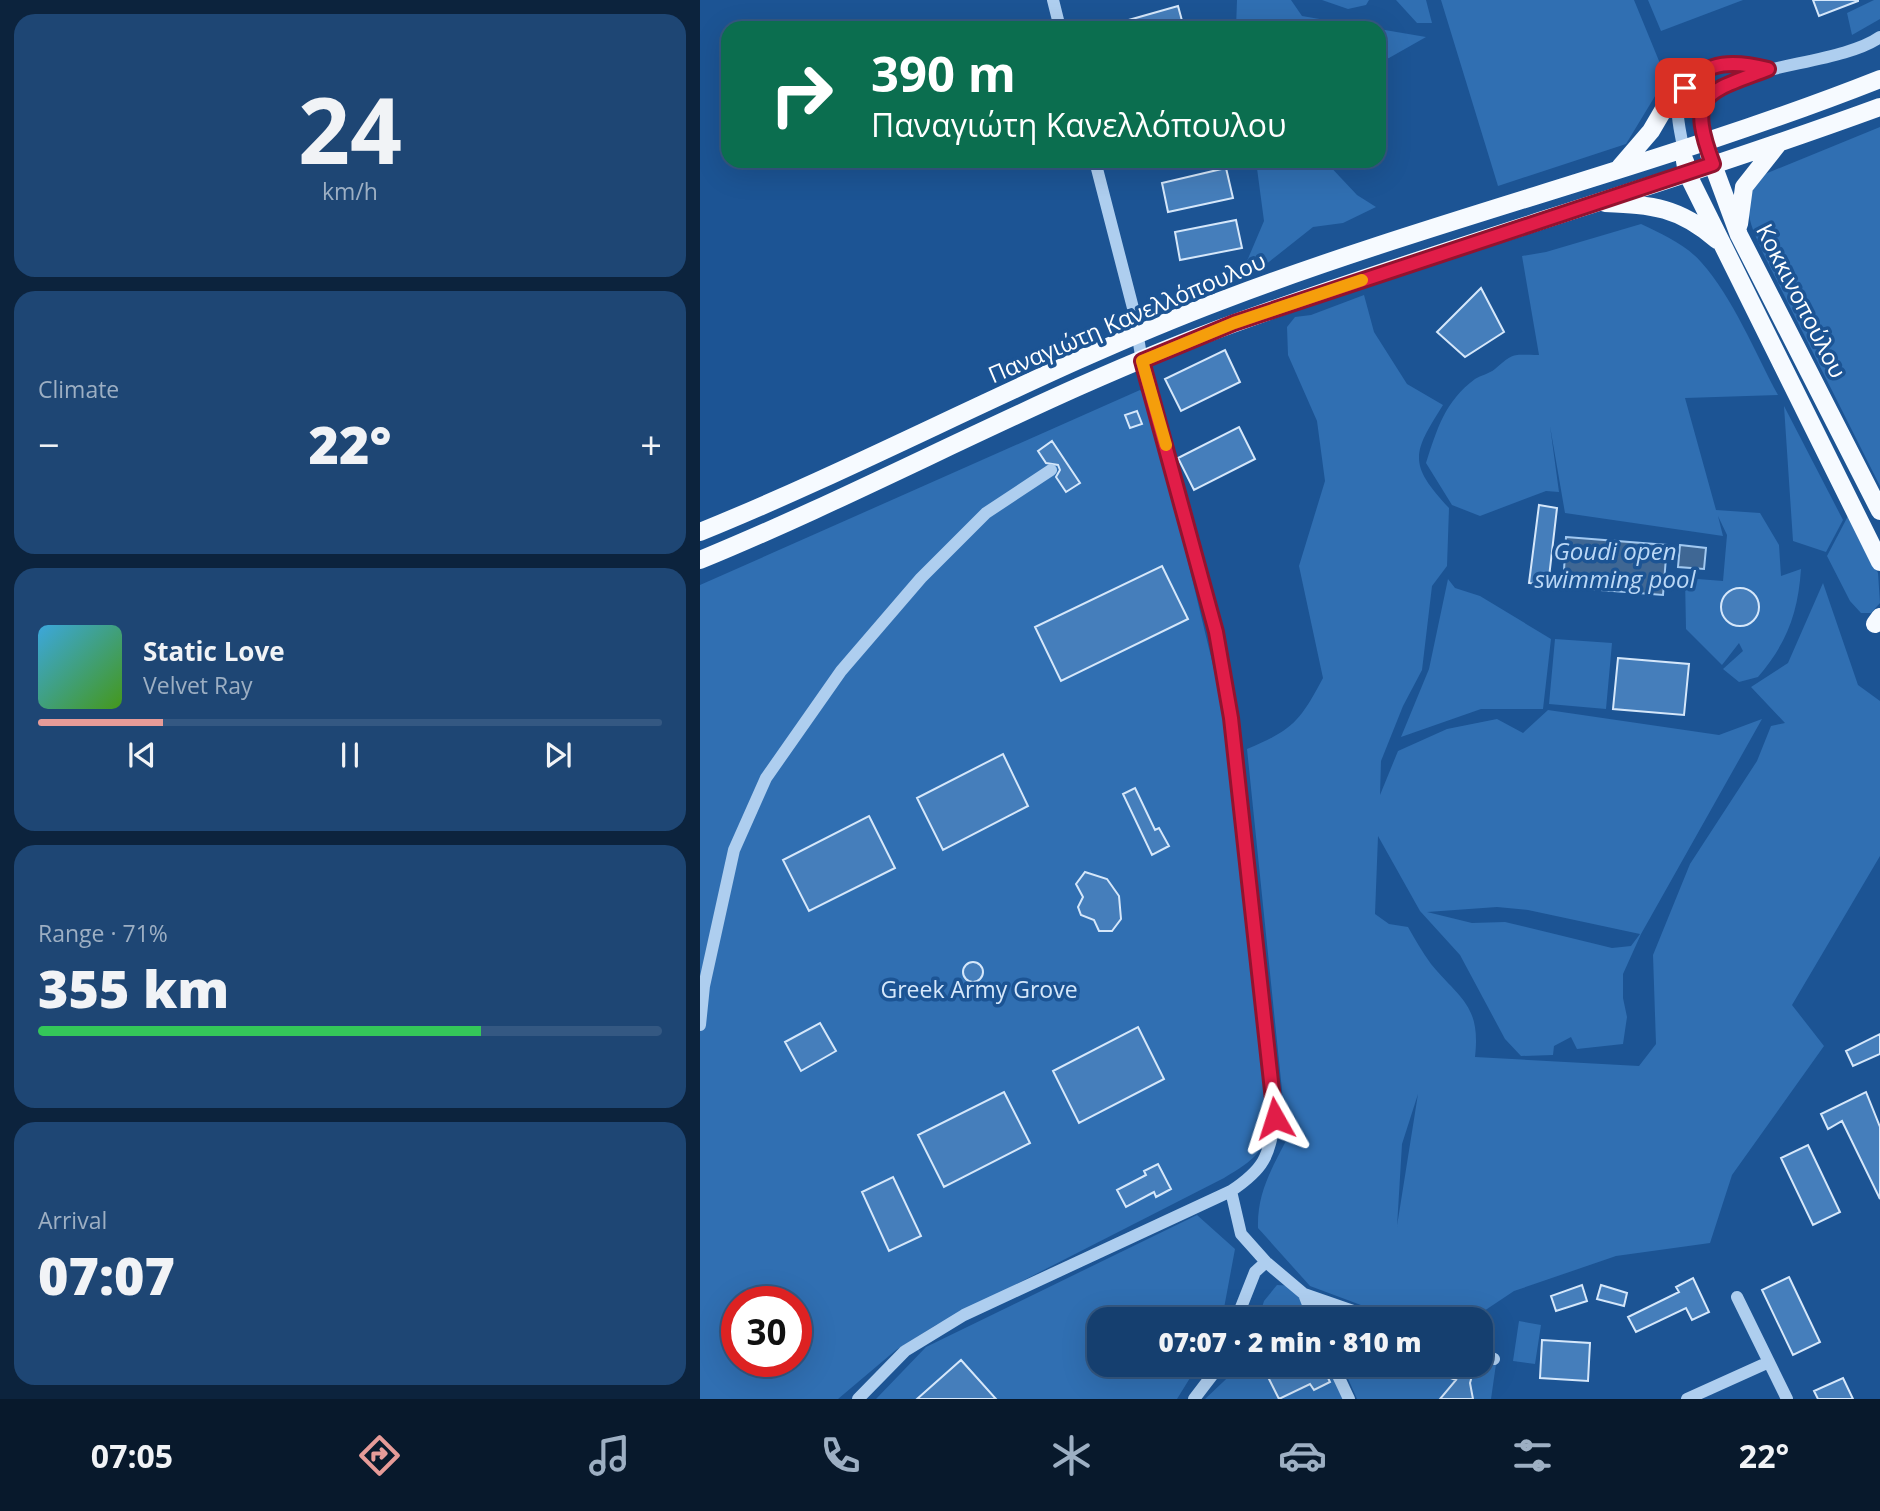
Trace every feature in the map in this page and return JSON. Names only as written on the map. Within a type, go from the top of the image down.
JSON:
[{"type":"main road","name":"Παναγιώτη Κανελλόπουλου","points":[[700,532],[1137,335],[1225,299],[1704,141],[1880,79]]},
{"type":"main road","points":[[1620,167],[1651,131],[1675,90],[1691,80]]},
{"type":"main road","name":"Παναγιώτη Κανελλόπουλου","points":[[700,560],[1142,361],[1234,323],[1594,202],[1778,144],[1880,107]]},
{"type":"main road","points":[[1687,173],[1704,141]]},
{"type":"main road","name":"Κοκκινοπούλου","points":[[1704,141],[1740,235],[1880,511]]},
{"type":"main road","points":[[1740,235],[1738,214],[1744,187],[1778,144]]},
{"type":"main road","name":"Κοκκινοπούλου","points":[[1683,148],[1687,173],[1880,562]]},
{"type":"main road","points":[[1594,202],[1654,206],[1674,211],[1693,221],[1724,247]]},
{"type":"street","points":[[1053,0],[1058,21]]},
{"type":"street","points":[[1704,141],[1700,110],[1704,99],[1720,87],[1768,69],[1841,56],[1880,37]]},
{"type":"street","points":[[1683,148],[1678,108],[1681,94],[1691,80],[1708,68],[1726,62],[1768,69]]},
{"type":"street","points":[[858,1399],[905,1351],[964,1315],[1231,1191],[1256,1174],[1270,1151],[1275,1118],[1251,883],[1231,718],[1216,632],[1142,361],[1097,168]]},
{"type":"street","points":[[700,1025],[704,986],[734,850],[766,778],[841,671],[921,578],[986,513],[1051,470]]},
{"type":"street","points":[[1231,1191],[1241,1234],[1266,1262],[1304,1294],[1342,1307]]},
{"type":"street","points":[[1241,1307],[1255,1272],[1266,1262]]},
{"type":"street","points":[[1304,1294],[1309,1307]]},
{"type":"street","points":[[1737,1297],[1787,1399]]},
{"type":"street","points":[[1686,1399],[1769,1362]]},
{"type":"street","points":[[1194,1399],[1211,1377]]},
{"type":"street","points":[[1339,1377],[1349,1399]]},
{"type":"green space","points":[[1237,0],[1291,0],[1302,16],[1331,21],[1236,21]]},
{"type":"green space","points":[[1322,0],[1369,0],[1366,5],[1348,9]]},
{"type":"green space","points":[[1396,0],[1426,0],[1432,23],[1417,23]]},
{"type":"green space","points":[[1441,0],[1634,0],[1666,78],[1626,144],[1498,186]]},
{"type":"green space","points":[[1648,0],[1743,0],[1661,31]]},
{"type":"green space","points":[[1874,0],[1880,0],[1880,19],[1852,35],[1847,13]]},
{"type":"green space","points":[[1386,30],[1426,37],[1386,59]]},
{"type":"green space","points":[[1880,127],[1880,486],[1764,255],[1751,223],[1749,203],[1756,184],[1765,174]]},
{"type":"green space","points":[[1257,168],[1332,168],[1357,195],[1376,207],[1343,223],[1313,227],[1255,273],[1247,261],[1264,221]]},
{"type":"green space","points":[[1641,224],[1673,240],[1701,262],[1734,309],[1778,395],[1685,398],[1716,510],[1760,513],[1779,545],[1781,576],[1801,569],[1794,614],[1777,652],[1758,677],[1739,682],[1723,669],[1743,651],[1739,643],[1722,665],[1686,629],[1685,578],[1723,581],[1727,535],[1718,516],[1723,536],[1565,513],[1550,426],[1559,492],[1546,491],[1480,516],[1452,505],[1426,463],[1443,417],[1465,388],[1510,357],[1539,355],[1522,256],[1546,252]]},
{"type":"green space","points":[[1364,295],[1374,332],[1407,384],[1443,405],[1425,436],[1419,458],[1426,480],[1449,508],[1447,566],[1432,586],[1422,670],[1403,706],[1381,761],[1380,795],[1398,751],[1447,729],[1497,719],[1523,733],[1548,710],[1719,735],[1762,719],[1641,934],[1623,974],[1623,998],[1627,1017],[1623,1044],[1577,1049],[1571,1037],[1554,1046],[1553,1055],[1521,1056],[1505,1039],[1460,955],[1420,911],[1378,836],[1375,914],[1389,924],[1408,927],[1431,964],[1466,1004],[1475,1025],[1475,1057],[1639,1066],[1656,1044],[1653,955],[1690,864],[1757,761],[1771,726],[1785,723],[1751,687],[1788,663],[1823,583],[1858,685],[1880,701],[1880,856],[1792,1005],[1824,1046],[1732,1175],[1710,1243],[1616,1256],[1514,1291],[1490,1307],[1366,1307],[1310,1286],[1258,1228],[1263,1193],[1287,1139],[1247,749],[1275,736],[1294,722],[1308,705],[1323,678],[1299,566],[1325,481],[1317,421],[1288,355],[1287,327],[1295,317],[1311,315]],"holes":[[[1497,907],[1528,910],[1640,934],[1631,946],[1612,948],[1505,922],[1472,923],[1427,912]],[[1418,1094],[1397,1225],[1402,1144]]]},
{"type":"green space","name":"Greek Army Grove","points":[[1140,390],[1157,434],[1228,727],[1271,1117],[1262,1147],[1244,1166],[1224,1178],[936,1325],[896,1350],[838,1399],[700,1399],[700,585]]},
{"type":"green space","points":[[1784,406],[1843,520],[1826,552],[1793,541]]},
{"type":"green space","points":[[1848,516],[1878,573],[1880,603],[1871,613],[1861,613],[1850,601],[1827,556]]},
{"type":"green space","points":[[1448,579],[1455,588],[1480,596],[1551,639],[1543,709],[1481,709],[1401,737],[1429,669]]},
{"type":"green space","points":[[1555,639],[1612,643],[1606,709],[1549,704]]},
{"type":"green space","points":[[1197,1215],[1235,1249],[1224,1307],[1087,1307],[1087,1377],[1191,1377],[1177,1399],[876,1399],[926,1347]]},
{"type":"green space","points":[[1277,1285],[1295,1286],[1306,1307],[1262,1307]]},
{"type":"green space","points":[[1519,1321],[1541,1325],[1535,1364],[1513,1361]]},
{"type":"green space","points":[[1493,1363],[1496,1364],[1491,1399],[1357,1399],[1347,1377],[1493,1377]]},
{"type":"green space","points":[[1228,1377],[1341,1377],[1352,1399],[1205,1399]]},
{"type":"water","name":"Goudi open swimming pool","points":[[1566,537],[1667,545],[1663,595],[1563,587]]},
{"type":"water","points":[[1680,545],[1706,548],[1704,569],[1678,567]]},
{"type":"building","points":[[1813,0],[1858,0],[1858,1],[1819,16]]},
{"type":"building","points":[[1178,6],[1182,21],[1125,21]]},
{"type":"building","points":[[1226,168],[1233,198],[1168,212],[1162,183]]},
{"type":"building","points":[[1236,220],[1242,248],[1180,260],[1175,232]]},
{"type":"building","points":[[1481,288],[1504,332],[1465,357],[1437,332]]},
{"type":"building","points":[[1225,350],[1240,382],[1181,411],[1165,379]]},
{"type":"building","points":[[1137,411],[1142,424],[1130,428],[1125,415]]},
{"type":"building","points":[[1239,427],[1255,459],[1194,490],[1178,458]]},
{"type":"building","points":[[1052,441],[1080,483],[1066,492],[1056,477],[1060,470],[1058,465],[1046,463],[1038,451]]},
{"type":"building","points":[[1539,505],[1557,508],[1548,586],[1529,583]]},
{"type":"building","points":[[1162,566],[1188,619],[1061,681],[1035,627]]},
{"type":"building","points":[[1740,588],[1754,593],[1759,607],[1754,621],[1740,626],[1726,621],[1721,607],[1726,593]]},
{"type":"building","points":[[1618,658],[1689,664],[1684,715],[1613,709]]},
{"type":"building","points":[[1003,754],[1028,806],[943,850],[917,798]]},
{"type":"building","points":[[1135,788],[1155,830],[1159,828],[1169,846],[1152,855],[1123,794]]},
{"type":"building","points":[[869,816],[895,868],[809,911],[783,860]]},
{"type":"building","points":[[1085,872],[1107,879],[1119,896],[1121,919],[1112,931],[1099,931],[1094,920],[1081,915],[1078,907],[1083,897],[1076,884]]},
{"type":"building","points":[[973,962],[980,965],[983,972],[980,979],[973,982],[966,979],[963,972],[966,965]]},
{"type":"building","points":[[820,1023],[836,1051],[801,1071],[785,1042]]},
{"type":"building","points":[[1138,1027],[1164,1079],[1079,1123],[1053,1071]]},
{"type":"building","points":[[1880,1034],[1880,1054],[1853,1066],[1846,1051]]},
{"type":"building","points":[[1004,1092],[1030,1143],[944,1187],[918,1135]]},
{"type":"building","points":[[1866,1092],[1880,1127],[1880,1199],[1842,1121],[1828,1129],[1821,1114]]},
{"type":"building","points":[[1808,1145],[1840,1212],[1813,1225],[1781,1158]]},
{"type":"building","points":[[1158,1164],[1171,1189],[1156,1197],[1154,1192],[1126,1207],[1117,1190],[1146,1175],[1144,1171]]},
{"type":"building","points":[[893,1177],[921,1236],[889,1251],[862,1192]]},
{"type":"building","points":[[1789,1277],[1820,1342],[1793,1355],[1762,1290]]},
{"type":"building","points":[[1693,1278],[1709,1312],[1692,1320],[1686,1308],[1636,1332],[1628,1317],[1679,1292],[1676,1287]]},
{"type":"building","points":[[1582,1285],[1587,1301],[1556,1311],[1551,1296]]},
{"type":"building","points":[[1601,1285],[1627,1293],[1624,1306],[1597,1299]]},
{"type":"building","points":[[1542,1340],[1590,1343],[1588,1381],[1540,1378]]},
{"type":"building","points":[[961,1360],[996,1399],[917,1399]]},
{"type":"building","points":[[1268,1377],[1328,1377],[1330,1382],[1314,1390],[1310,1384],[1279,1399]]},
{"type":"building","points":[[1448,1377],[1472,1377],[1473,1399],[1440,1399],[1456,1380]]},
{"type":"building","points":[[1843,1378],[1853,1399],[1818,1399],[1814,1391]]},
{"type":"slow traffic","points":[[1166,445],[1142,361],[1234,323],[1362,280]]},
{"type":"route","points":[[1275,1118],[1231,718],[1216,632],[1142,361],[1234,323],[1713,164],[1704,141],[1700,110],[1704,99],[1720,87],[1768,69],[1744,63],[1721,63],[1700,73],[1685,88]]}]
